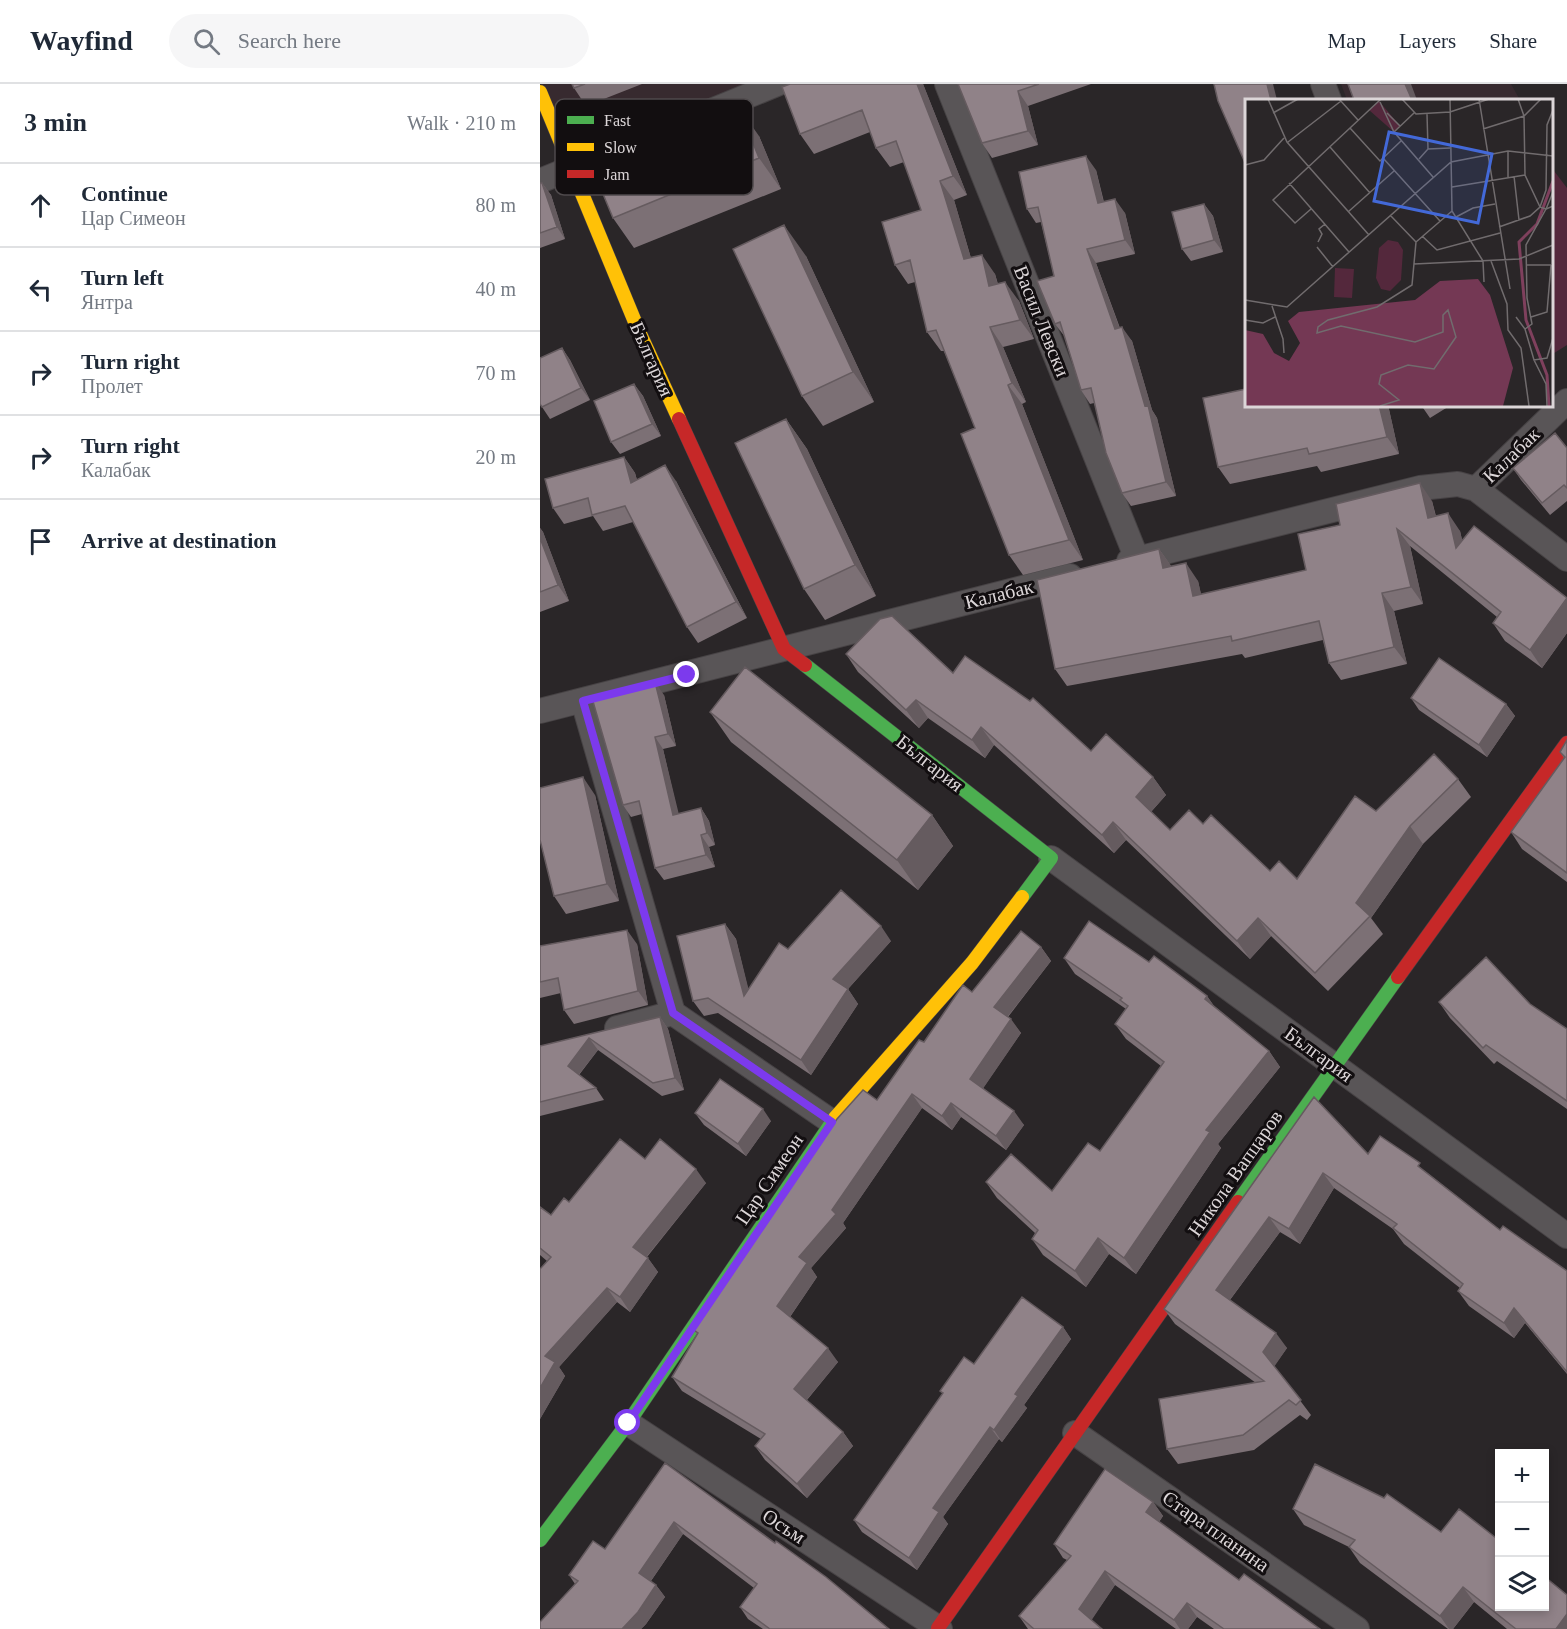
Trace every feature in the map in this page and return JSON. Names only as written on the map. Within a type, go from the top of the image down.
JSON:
[{"type":"street","points":[[740,99],[777,84]]},
{"type":"street","name":"Васил Левски","points":[[947,84],[1137,559]]},
{"type":"street","points":[[1323,84],[1329,99]]},
{"type":"street","name":"България","points":[[540,92],[555,130]]},
{"type":"street","points":[[540,181],[555,174]]},
{"type":"street","name":"България","points":[[581,195],[640,334],[784,649],[1051,858],[1567,1236]]},
{"type":"street","name":"Калабак","points":[[540,711],[1420,488],[1458,484],[1476,489],[1541,412],[1567,401]]},
{"type":"street","points":[[1476,489],[1567,559]]},
{"type":"street","points":[[583,701],[673,1013],[832,1122]]},
{"type":"street","name":"Никола Вапцаров","points":[[939,1628],[1334,1066],[1567,743]]},
{"type":"street","name":"Цар Симеон","points":[[540,1540],[628,1423],[832,1122],[972,963],[1051,858]]},
{"type":"street","points":[[596,1033],[673,1013]]},
{"type":"street","name":"Осъм","points":[[628,1423],[939,1628]]},
{"type":"street","name":"Стара планина","points":[[1075,1433],[1357,1629]]},
{"type":"shaded area","points":[[540,84],[777,84],[740,99],[555,99],[555,126]]},
{"type":"shaded area","points":[[1341,84],[1511,84],[1519,99],[1347,99]]},
{"type":"shaded area","points":[[1552,168],[1567,188],[1567,345],[1552,354]]},
{"type":"building","points":[[572,84],[585,84],[574,88]]},
{"type":"building","points":[[790,84],[917,84],[953,176],[940,181],[964,259],[982,255],[989,286],[1005,282],[1020,320],[990,327],[1012,383],[1008,385],[1069,540],[1009,555],[961,434],[975,428],[936,330],[927,332],[910,260],[895,265],[882,222],[921,210],[896,141],[876,148],[862,110],[800,134],[782,87]]},
{"type":"building","points":[[958,84],[1039,84],[1018,91],[1028,131],[982,143]]},
{"type":"building","points":[[1214,84],[1267,84],[1271,99],[1245,99],[1245,163],[1218,101]]},
{"type":"building","points":[[1348,84],[1405,84],[1412,99],[1354,99]]},
{"type":"building","points":[[753,143],[759,158],[753,160]]},
{"type":"building","points":[[1086,156],[1098,203],[1115,199],[1125,240],[1087,249],[1115,329],[1122,327],[1145,406],[1148,405],[1166,482],[1122,493],[1106,453],[1091,388],[1081,390],[1060,322],[1055,324],[1037,281],[1054,276],[1038,207],[1027,209],[1019,172]]},
{"type":"building","points":[[540,183],[542,183],[557,227],[540,233]]},
{"type":"building","points":[[603,195],[669,195],[613,218]]},
{"type":"building","points":[[1204,204],[1214,240],[1182,249],[1172,212]]},
{"type":"building","points":[[784,225],[853,372],[802,396],[733,249]]},
{"type":"building","points":[[562,348],[581,388],[542,407],[540,404],[540,358]]},
{"type":"building","points":[[634,384],[652,424],[611,442],[594,401]]},
{"type":"building","points":[[1245,389],[1245,406],[1379,406],[1387,437],[1309,454],[1307,448],[1218,467],[1203,398]]},
{"type":"building","points":[[786,419],[855,565],[804,589],[735,443]]},
{"type":"building","points":[[1555,433],[1567,448],[1567,488],[1564,485],[1542,503],[1513,468]]},
{"type":"building","points":[[624,457],[631,483],[665,465],[736,602],[687,627],[625,506],[592,515],[588,498],[553,508],[545,479]]},
{"type":"building","points":[[1420,483],[1428,518],[1448,513],[1456,548],[1474,526],[1567,598],[1530,650],[1493,623],[1501,612],[1397,529],[1411,587],[1382,593],[1394,647],[1329,663],[1319,621],[1232,641],[1231,636],[1055,669],[1037,580],[1159,549],[1163,568],[1186,563],[1193,596],[1306,570],[1298,534],[1340,525],[1336,504]]},
{"type":"building","points":[[540,538],[558,585],[540,592]]},
{"type":"building","points":[[892,616],[953,673],[965,656],[1030,701],[1033,698],[1091,751],[1106,734],[1153,777],[1136,797],[1170,830],[1189,810],[1203,824],[1211,815],[1270,871],[1279,861],[1297,879],[1355,796],[1376,811],[1434,754],[1458,779],[1410,826],[1356,903],[1370,916],[1315,973],[1258,918],[1237,941],[1113,822],[1102,835],[981,727],[972,740],[916,700],[906,710],[846,654],[880,619]]},
{"type":"building","points":[[1439,658],[1506,704],[1479,745],[1411,698]]},
{"type":"building","points":[[745,667],[932,815],[897,860],[710,712]]},
{"type":"building","points":[[655,682],[668,734],[655,737],[673,815],[701,808],[707,833],[701,835],[706,855],[655,868],[639,801],[623,805],[592,698]]},
{"type":"building","points":[[1567,740],[1567,873],[1511,832],[1565,757],[1560,752]]},
{"type":"building","points":[[583,777],[607,884],[554,896],[540,840],[540,788]]},
{"type":"building","points":[[841,890],[881,926],[833,979],[848,989],[801,1060],[708,998],[693,1001],[677,936],[725,924],[744,996],[779,943],[788,949]]},
{"type":"building","points":[[1089,921],[1149,962],[1154,956],[1207,996],[1205,999],[1269,1051],[1206,1130],[1210,1132],[1124,1258],[1098,1238],[1075,1271],[1032,1239],[1038,1230],[986,1182],[1011,1154],[1052,1191],[1088,1143],[1100,1151],[1164,1062],[1115,1024],[1128,1006],[1120,1000],[1122,998],[1064,958]]},
{"type":"building","points":[[627,930],[638,991],[564,1010],[558,978],[540,982],[540,946]]},
{"type":"building","points":[[1021,931],[1041,947],[994,1007],[1011,1019],[970,1079],[1014,1111],[996,1136],[951,1103],[942,1116],[912,1094],[832,1210],[836,1214],[799,1257],[807,1263],[777,1306],[828,1348],[794,1389],[843,1432],[797,1484],[755,1446],[765,1434],[672,1377],[698,1333],[694,1330],[837,1119],[863,1090],[877,1100],[919,1040],[924,1042],[963,985],[972,992]]},
{"type":"building","points":[[1486,957],[1530,1004],[1567,1029],[1567,1101],[1486,1045],[1483,1048],[1439,1002]]},
{"type":"building","points":[[660,1017],[675,1078],[653,1083],[589,1038],[568,1066],[596,1088],[540,1102],[540,1046]]},
{"type":"building","points":[[720,1079],[763,1109],[738,1144],[695,1113]]},
{"type":"building","points":[[1314,1097],[1368,1154],[1380,1136],[1420,1163],[1418,1166],[1500,1230],[1503,1226],[1567,1271],[1567,1372],[1514,1308],[1504,1323],[1458,1291],[1463,1284],[1393,1228],[1397,1224],[1323,1173],[1289,1229],[1269,1217],[1216,1290],[1276,1333],[1263,1352],[1301,1400],[1296,1405],[1289,1400],[1243,1435],[1167,1449],[1159,1399],[1264,1381],[1164,1309]]},
{"type":"building","points":[[620,1139],[645,1159],[660,1139],[696,1169],[633,1247],[648,1258],[620,1297],[607,1288],[545,1356],[555,1362],[540,1388],[540,1269],[551,1257],[540,1248],[540,1207],[551,1215],[564,1198],[569,1202]]},
{"type":"building","points":[[1022,1297],[1063,1327],[1015,1394],[1018,1396],[994,1430],[990,1427],[933,1508],[939,1512],[909,1558],[854,1520],[943,1393],[940,1391],[964,1357],[974,1364]]},
{"type":"building","points":[[665,1463],[826,1577],[889,1629],[770,1629],[740,1607],[757,1584],[674,1522],[639,1573],[656,1585],[638,1612],[622,1629],[540,1629],[540,1622],[578,1581],[569,1575],[593,1541],[605,1549]]},
{"type":"building","points":[[1315,1464],[1384,1498],[1387,1494],[1441,1532],[1459,1509],[1495,1537],[1495,1611],[1549,1611],[1549,1580],[1567,1595],[1567,1614],[1556,1629],[1516,1629],[1463,1587],[1440,1616],[1349,1547],[1355,1540],[1293,1509]]},
{"type":"building","points":[[1105,1469],[1153,1502],[1146,1512],[1239,1580],[1244,1574],[1320,1629],[1224,1629],[1187,1603],[1174,1620],[1105,1571],[1079,1609],[1102,1629],[1034,1629],[1019,1616],[1071,1556],[1054,1544]]},
{"type":"traffic: fast","points":[[805,665],[1051,858],[1022,897]]},
{"type":"traffic: fast","points":[[1238,1202],[1398,977]]},
{"type":"traffic: fast","points":[[540,1540],[628,1423],[835,1118]]},
{"type":"traffic: slow","points":[[540,92],[555,128]]},
{"type":"traffic: slow","points":[[583,195],[640,334],[679,419]]},
{"type":"traffic: slow","points":[[835,1118],[972,963],[1022,897]]},
{"type":"traffic: jam","points":[[679,419],[784,649],[805,665]]},
{"type":"traffic: jam","points":[[1398,977],[1567,743]]},
{"type":"traffic: jam","points":[[938,1628],[1238,1202]]},
{"type":"route","points":[[628,1423],[832,1122],[673,1013],[583,701],[687,675]]}]
